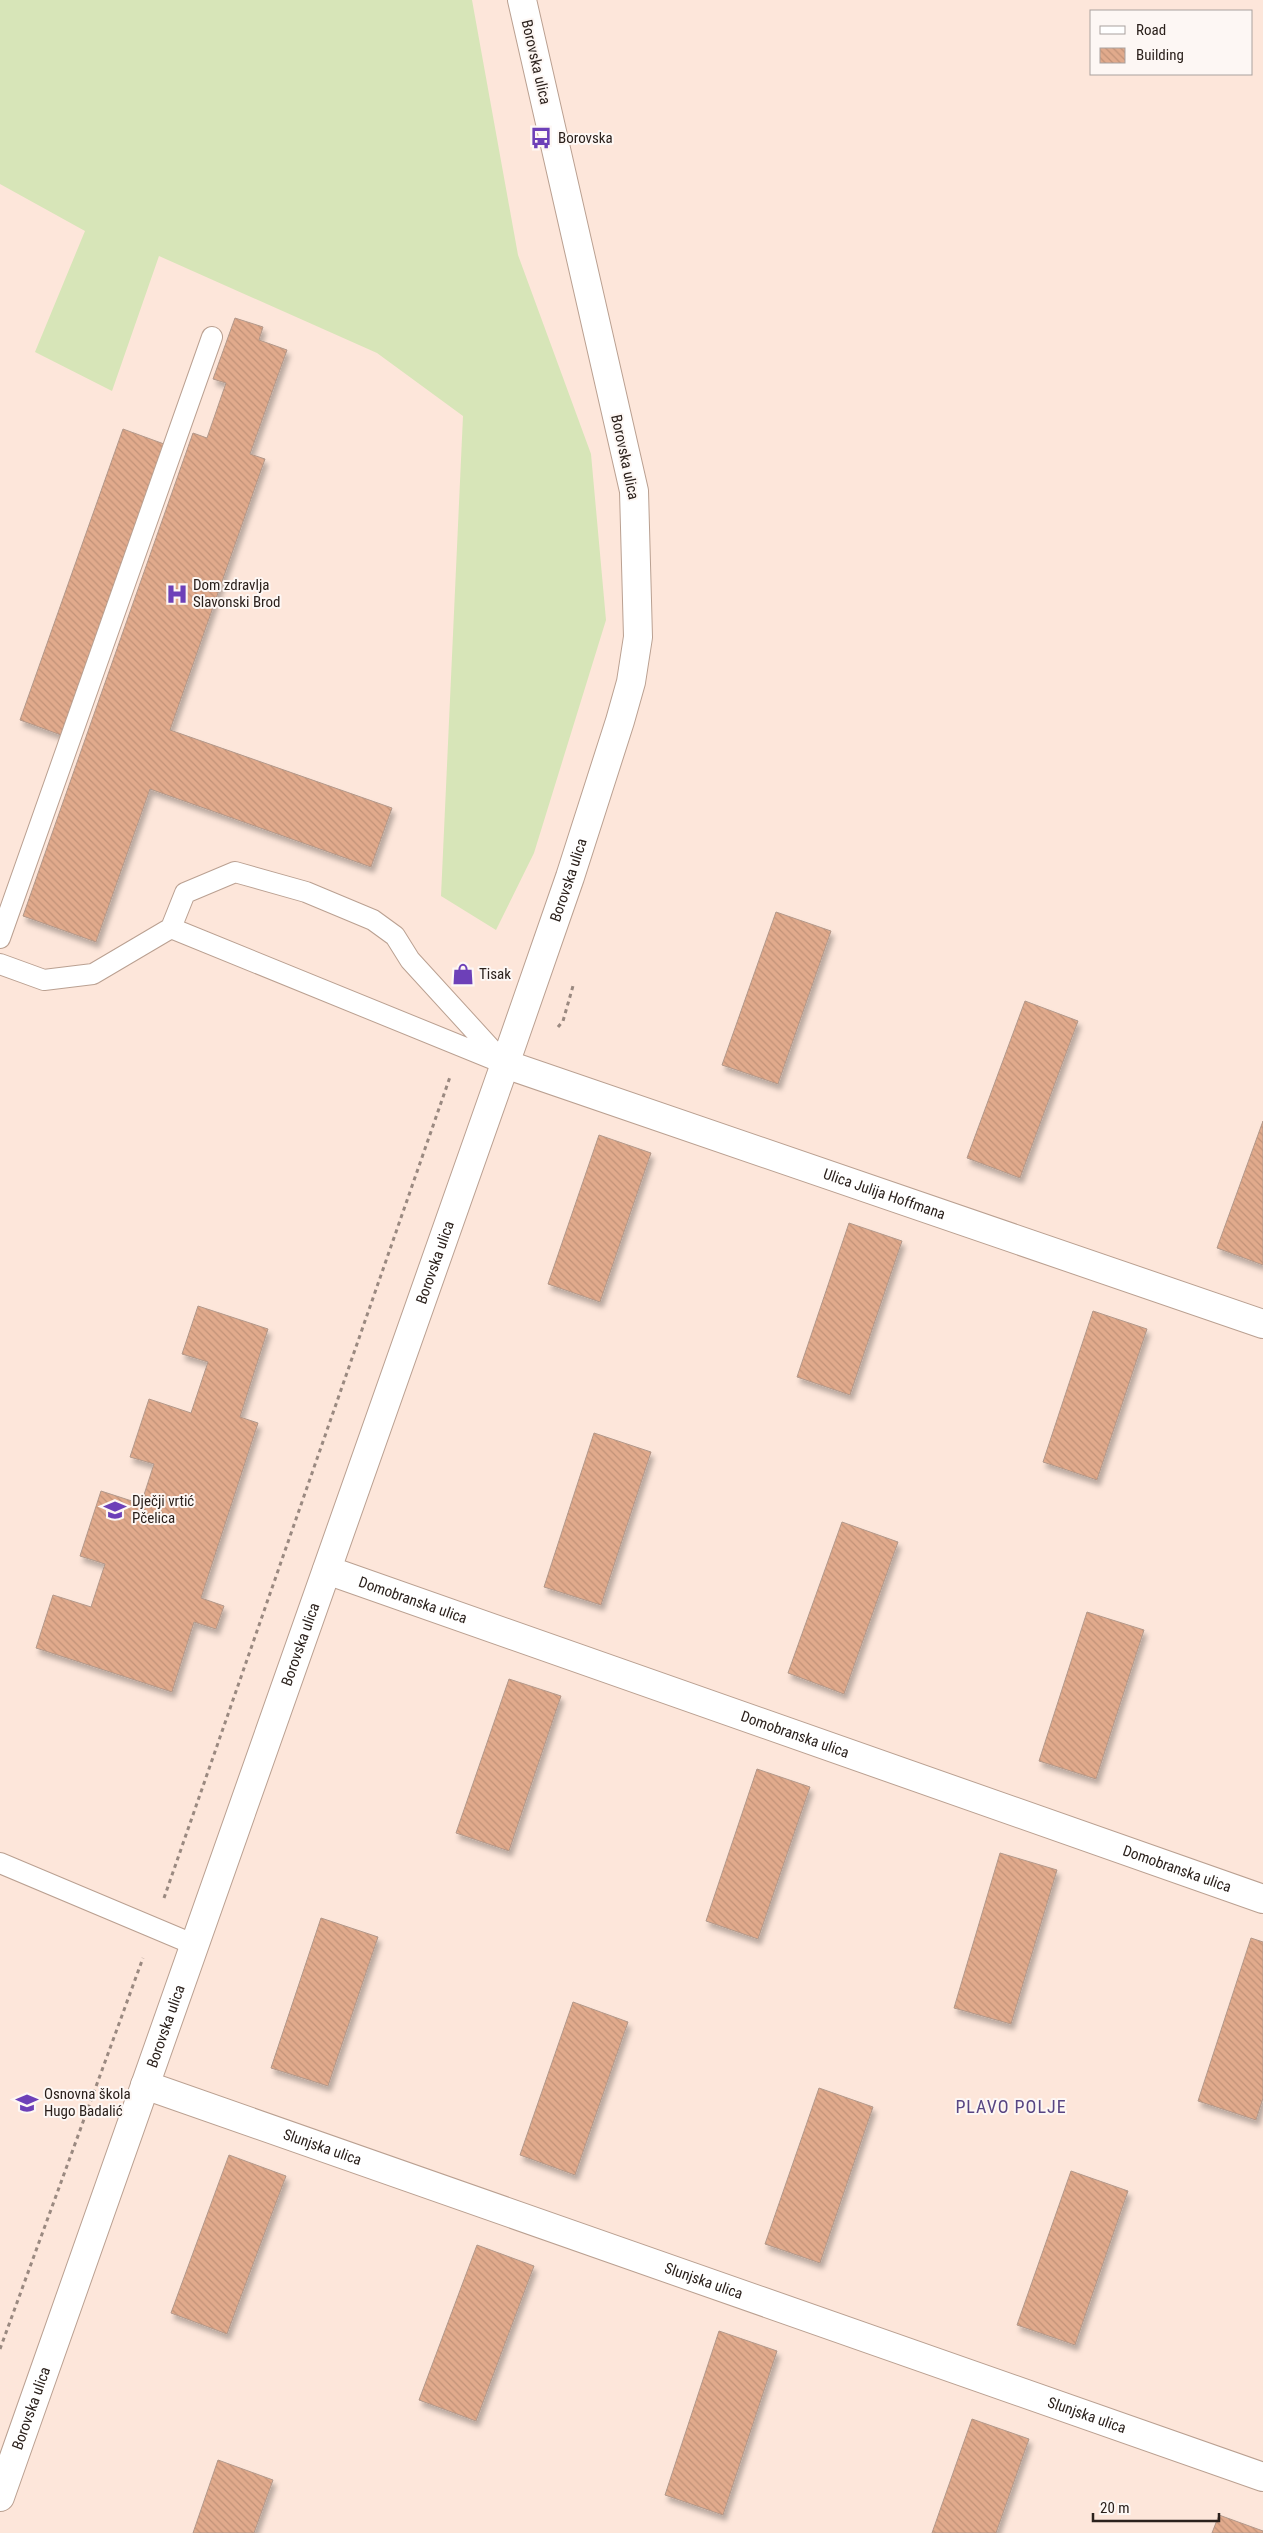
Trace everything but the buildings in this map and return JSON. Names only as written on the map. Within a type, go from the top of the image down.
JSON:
[{"type":"street","name":"Borovska ulica","points":[[0,2497],[505,1064],[570,877],[631,682],[638,637],[634,491],[522,0]]},
{"type":"street","name":"Ulica Julija Hoffmana","points":[[505,1064],[1263,1324]]},
{"type":"street","name":"Domobranska ulica","points":[[327,1570],[1263,1899]]},
{"type":"street","name":"Slunjska ulica","points":[[145,2085],[1263,2477]]},
{"type":"lane","points":[[0,937],[212,337]]},
{"type":"lane","points":[[0,964],[44,980],[93,974],[171,928],[185,892],[234,872],[322,899],[373,920],[395,936],[410,960],[505,1064]]},
{"type":"lane","points":[[171,928],[505,1064]]},
{"type":"lane","points":[[0,1863],[195,1945]]},
{"type":"path","points":[[161,1907],[453,1070]]},
{"type":"path","points":[[0,2349],[144,1957]]},
{"type":"green space","points":[[0,0],[472,0],[518,255],[591,454],[606,620],[534,853],[496,930],[441,896],[463,416],[377,353],[159,256],[112,391],[35,352],[85,231],[0,184]]},
{"type":"place","name":"Borovska","points":[[541,138]]},
{"type":"place","name":"Dom zdravlja Slavonski Brod","points":[[177,594]]},
{"type":"place","name":"Tisak","points":[[463,974]]},
{"type":"place","name":"Dječji vrtić Pčelica","points":[[115,1510]]},
{"type":"place","name":"Osnovna škola Hugo Badalić","points":[[27,2103]]},
{"type":"district","name":"PLAVO POLJE","points":[[1011,2107]]}]
